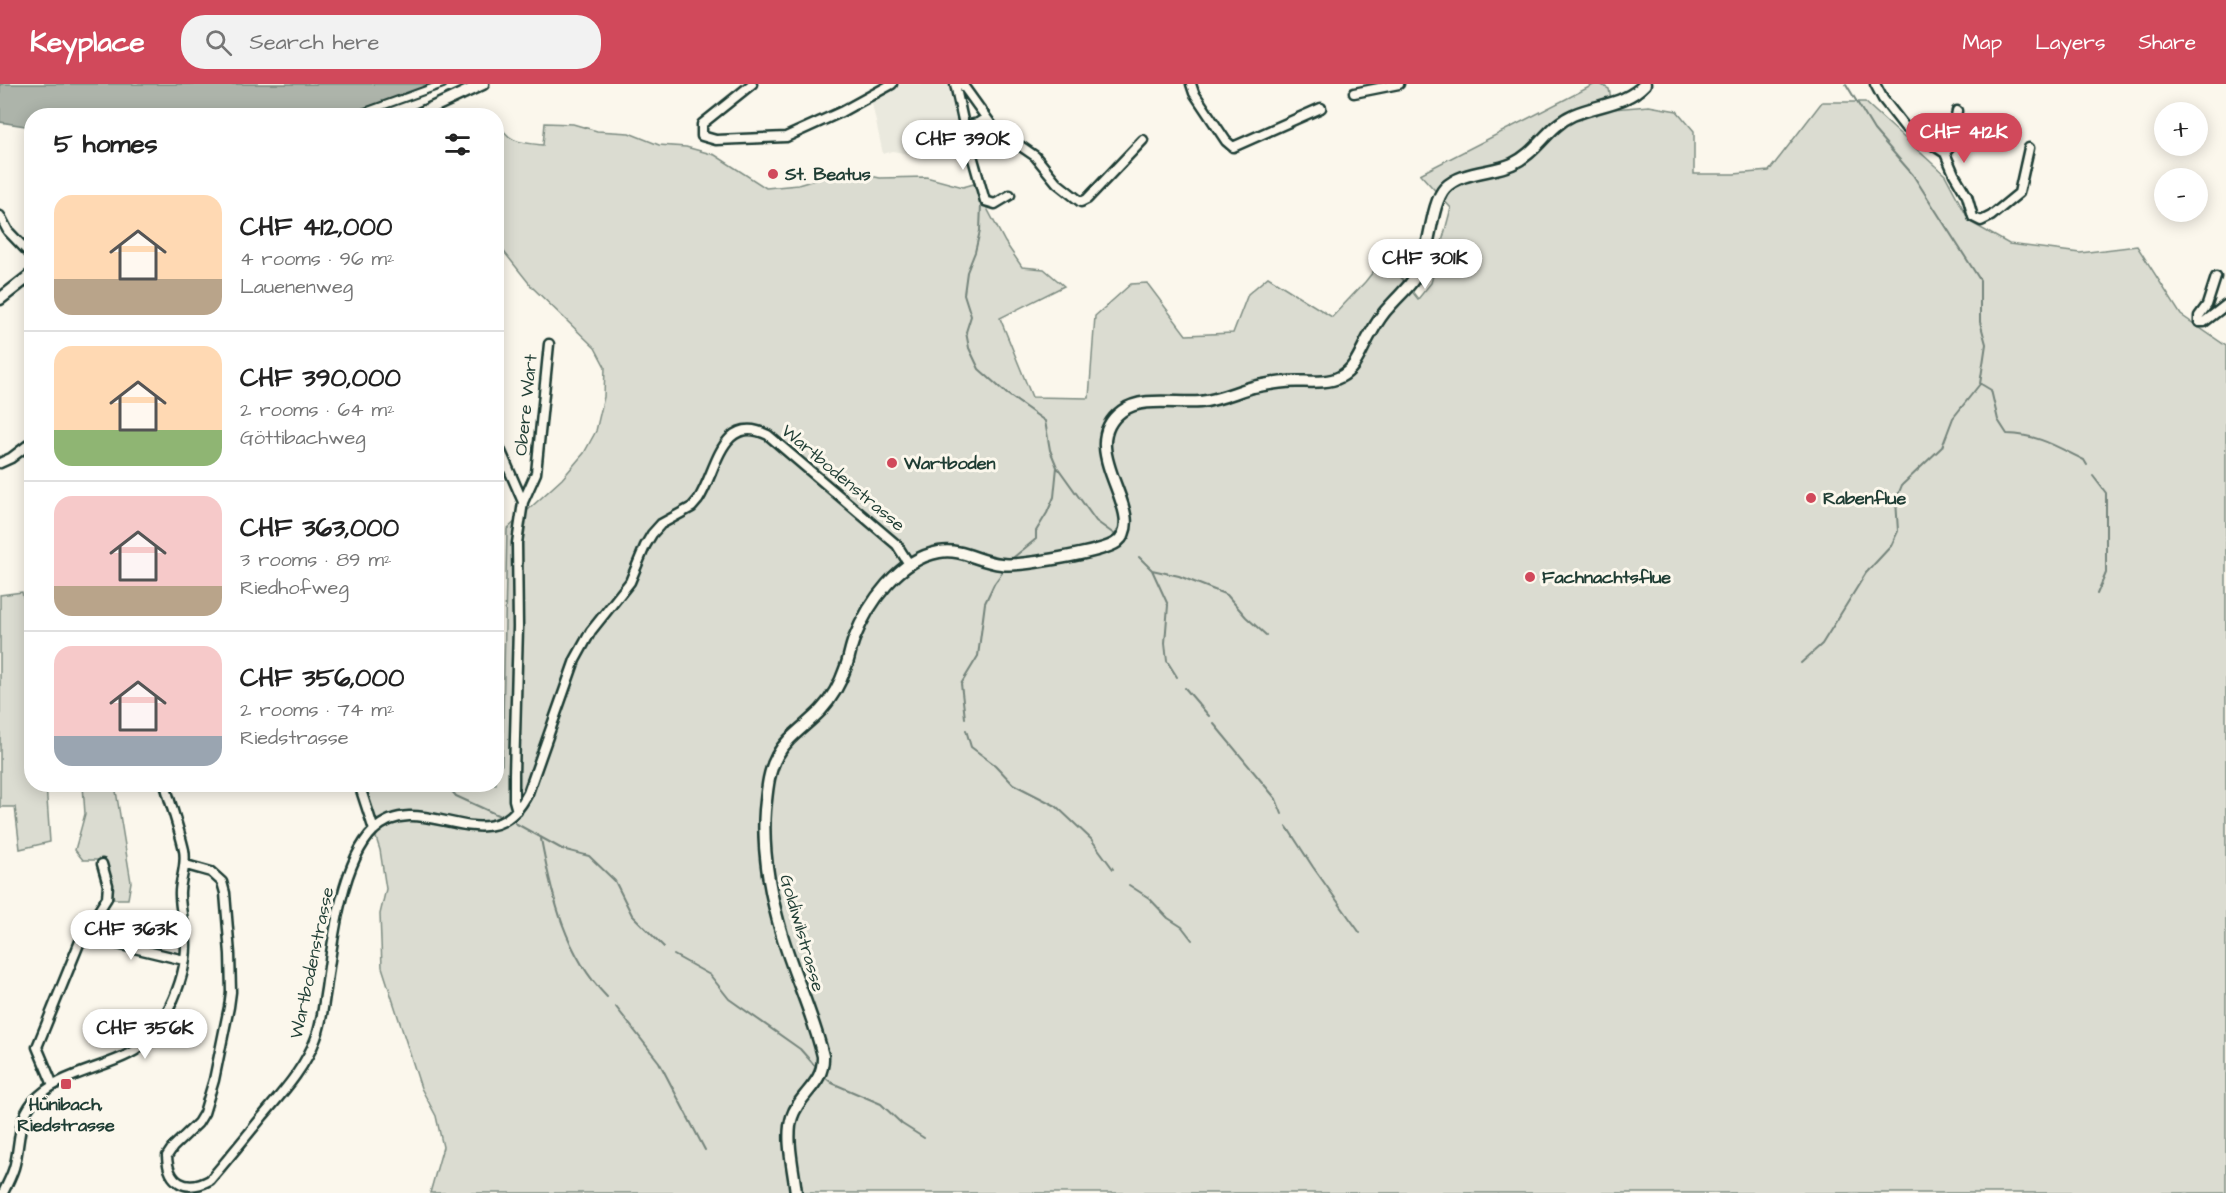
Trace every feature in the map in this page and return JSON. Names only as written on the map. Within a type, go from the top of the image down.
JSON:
[{"type":"street","points":[[376,108],[443,84]]},
{"type":"street","points":[[431,108],[483,84]]},
{"type":"street","points":[[752,84],[702,124],[702,136],[716,140],[786,137],[892,84]]},
{"type":"street","points":[[955,84],[985,201],[995,204],[1010,195]]},
{"type":"street","points":[[962,84],[1000,134],[1035,156],[1057,183],[1082,202],[1143,140]]},
{"type":"street","points":[[1191,84],[1194,93],[1226,141],[1233,147],[1321,108]]},
{"type":"street","points":[[1354,93],[1399,84]]},
{"type":"street","name":"Goldiwilstrasse","points":[[796,1193],[789,1128],[797,1105],[820,1078],[823,1056],[782,935],[767,871],[763,834],[770,774],[777,755],[789,739],[819,712],[839,683],[853,640],[872,603],[895,576],[909,564],[925,555],[955,550],[991,563],[1007,565],[1099,550],[1114,544],[1125,533],[1126,521],[1124,507],[1111,478],[1104,447],[1108,428],[1118,413],[1130,406],[1202,402],[1254,387],[1288,382],[1337,380],[1354,366],[1368,337],[1386,309],[1412,284],[1423,261],[1436,208],[1444,188],[1459,179],[1507,166],[1526,158],[1557,125],[1572,115],[1623,100],[1646,84]]},
{"type":"street","points":[[1875,84],[1883,99],[1905,128],[1946,153],[1954,174],[1967,196],[1973,217],[1981,221],[1991,216],[2019,193],[2029,148]]},
{"type":"street","points":[[1946,153],[1950,147],[1957,111]]},
{"type":"street","points":[[965,126],[978,123],[986,118]]},
{"type":"street","points":[[0,216],[8,231],[24,248]]},
{"type":"street","points":[[2216,277],[2207,305],[2199,316],[2199,322],[2204,322],[2226,305]]},
{"type":"street","points":[[0,299],[24,280]]},
{"type":"street","name":"Obere Wart","points":[[517,811],[514,800],[514,774],[518,627],[517,543],[523,502],[536,473],[549,344]]},
{"type":"street","name":"Wartbodenstrasse","points":[[517,811],[528,793],[575,660],[591,631],[630,582],[652,534],[661,524],[692,507],[698,500],[728,439],[736,432],[750,429],[768,435],[897,545],[909,564]]},
{"type":"street","points":[[0,463],[24,448]]},
{"type":"street","name":"Obere Wart","points":[[504,458],[523,502]]},
{"type":"street","points":[[3,1193],[15,1166],[20,1129],[26,1111],[41,1094],[53,1085],[128,1054],[144,1045],[172,1001],[184,960],[185,930],[180,889],[186,865],[167,792]]},
{"type":"street","points":[[362,792],[374,830],[405,817],[430,817],[480,827],[493,826],[507,821],[517,811]]},
{"type":"street","name":"Wartbodenstrasse","points":[[186,865],[211,872],[222,882],[228,928],[231,992],[214,1080],[204,1113],[198,1123],[166,1156],[170,1173],[183,1190],[210,1180],[285,1089],[310,1052],[317,1038],[322,1018],[344,887],[355,859],[374,830]]},
{"type":"street","points":[[53,1085],[37,1047],[84,936],[107,898],[108,885],[102,864]]},
{"type":"street","points":[[84,936],[184,960]]},
{"type":"shaded area","points":[[0,84],[437,84],[364,108],[24,108],[24,126],[0,122]]},
{"type":"shaded area","points":[[899,84],[951,84],[963,131],[952,142],[920,154],[893,151],[883,154],[871,99]]},
{"type":"shaded area","points":[[1595,84],[1609,89],[1613,109],[1649,106],[1677,111],[1694,131],[1694,174],[1769,171],[1822,102],[1865,102],[1945,175],[1970,222],[2009,244],[2080,253],[2137,246],[2181,315],[2226,346],[2226,1193],[430,1193],[443,1147],[436,1116],[421,1088],[382,967],[380,914],[386,889],[380,850],[361,792],[504,792],[507,529],[562,479],[584,453],[596,431],[604,397],[605,367],[595,348],[532,287],[504,252],[504,132],[520,142],[543,145],[545,123],[573,124],[597,131],[629,133],[659,145],[686,147],[715,155],[766,188],[798,185],[846,171],[880,178],[926,177],[963,187],[974,184],[1005,242],[1022,267],[1044,269],[1064,286],[1000,318],[1032,397],[1089,398],[1095,316],[1131,284],[1147,283],[1186,335],[1233,333],[1248,294],[1268,277],[1332,317],[1385,257],[1418,299],[1431,283],[1451,208],[1420,174]]},
{"type":"shaded area","points":[[22,592],[24,600],[24,792],[46,792],[50,842],[20,849],[15,807],[0,807],[0,595]]},
{"type":"shaded area","points":[[83,792],[116,792],[131,882],[128,899],[114,899],[105,860],[83,860],[75,850],[85,814]]},
{"type":"waterway","points":[[1801,663],[1822,644],[1866,573],[1891,546],[1898,531],[1896,500],[1902,485],[1942,447],[1953,418],[1980,384],[1986,344],[1980,322],[1980,280],[1913,175],[1874,130],[1846,84]]},
{"type":"waterway","points":[[981,204],[980,231],[967,272],[964,294],[971,316],[966,332],[969,348],[979,369],[1007,394],[1045,421],[1050,450],[1057,467],[1054,497],[1036,531],[1036,539],[1014,557]]},
{"type":"waterway","points":[[1981,384],[1991,390],[1998,420],[2007,434],[2047,442],[2084,460],[2087,465]]},
{"type":"waterway","points":[[1058,468],[1096,521],[1114,534]]},
{"type":"waterway","points":[[2093,476],[2106,493],[2106,573],[2097,594]]},
{"type":"waterway","points":[[1139,557],[1152,570],[1168,605],[1165,643],[1167,661],[1177,677]]},
{"type":"waterway","points":[[1152,570],[1179,576],[1227,595],[1266,635]]},
{"type":"waterway","points":[[965,718],[961,684],[978,656],[985,603],[1002,573]]},
{"type":"waterway","points":[[1185,688],[1209,716]]},
{"type":"waterway","points":[[1214,724],[1276,799],[1282,814]]},
{"type":"waterway","points":[[966,730],[971,747],[995,765],[1013,784],[1056,806],[1091,839],[1113,869]]},
{"type":"waterway","points":[[453,792],[456,796],[502,817]]},
{"type":"waterway","points":[[515,823],[562,849],[589,856],[615,881],[632,915],[664,947]]},
{"type":"waterway","points":[[1287,827],[1360,933]]},
{"type":"waterway","points":[[541,839],[562,924],[581,962],[607,997]]},
{"type":"waterway","points":[[1129,885],[1149,898],[1168,918],[1182,927],[1192,940]]},
{"type":"waterway","points":[[674,955],[710,975],[729,999],[800,1049],[816,1067]]},
{"type":"waterway","points":[[616,1007],[659,1062],[705,1150]]},
{"type":"waterway","points":[[827,1079],[881,1104],[902,1124],[924,1138]]},
{"type":"place","name":"St. Beatus","points":[[773,174]]},
{"type":"place","name":"Wartboden","points":[[892,463]]},
{"type":"place","name":"Rabenflue","points":[[1811,498]]},
{"type":"place","name":"Fachnachtsflue","points":[[1530,577]]},
{"type":"place","name":"Hünibach, Riedstrasse","points":[[66,1084]]}]
